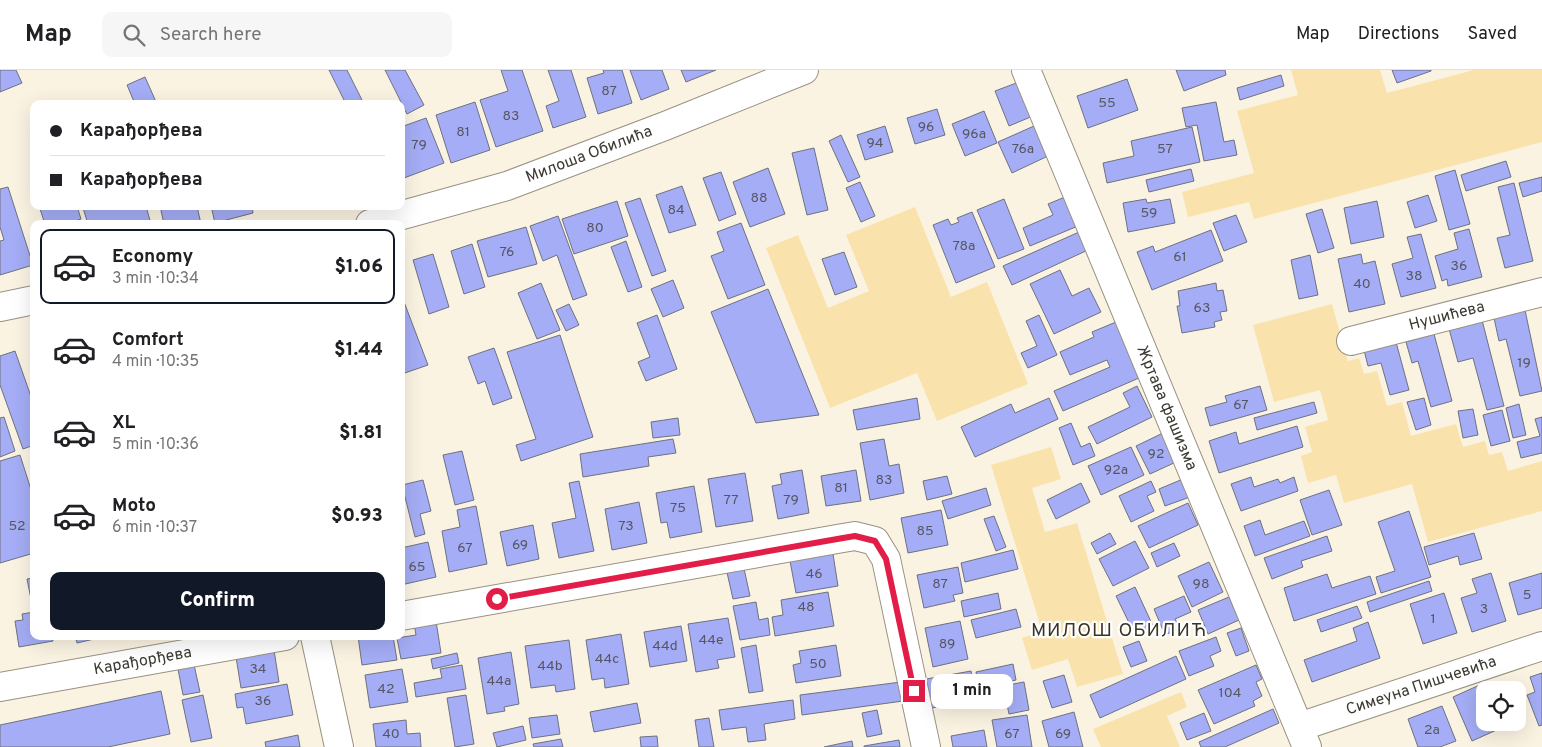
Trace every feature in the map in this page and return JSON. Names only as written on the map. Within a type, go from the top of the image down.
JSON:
[{"type":"street","name":"Милоша Обилића","points":[[384,220],[507,186],[665,126],[804,70]]},
{"type":"street","name":"Жртава фашизма","points":[[1026,70],[1303,737]]},
{"type":"street","name":"Нушићева","points":[[1351,341],[1541,296]]},
{"type":"street","points":[[0,307],[30,301]]},
{"type":"street","points":[[405,615],[843,538],[865,538],[875,541],[886,559],[926,747]]},
{"type":"street","name":"Карађорђева","points":[[0,688],[263,640]]},
{"type":"street","points":[[316,640],[339,747]]},
{"type":"street","name":"Симеуна Пишчевића","points":[[1303,737],[1542,646]]},
{"type":"shaded area","points":[[1291,70],[1380,70],[1387,93],[1474,70],[1542,70],[1542,142],[1254,219],[1249,202],[1188,217],[1182,192],[1254,173],[1237,111],[1298,95]]},
{"type":"shaded area","points":[[915,207],[951,297],[987,282],[1028,384],[937,421],[917,373],[830,408],[766,248],[798,235],[828,308],[869,291],[846,235]]},
{"type":"shaded area","points":[[1332,304],[1348,361],[1359,358],[1364,374],[1377,371],[1387,406],[1402,402],[1411,436],[1456,424],[1463,447],[1485,441],[1489,455],[1502,452],[1508,471],[1542,461],[1542,511],[1428,542],[1412,484],[1344,503],[1336,475],[1308,483],[1301,456],[1312,452],[1305,427],[1328,420],[1320,390],[1274,402],[1253,325]]},
{"type":"shaded area","points":[[1051,447],[1061,479],[1032,488],[1045,532],[1077,523],[1123,674],[1077,687],[1068,659],[1032,670],[1022,638],[1042,631],[991,465]]},
{"type":"shaded area","points":[[1181,692],[1187,707],[1167,716],[1180,747],[1101,747],[1093,729]]},
{"type":"building","points":[[0,70],[16,70],[22,83],[0,92]]},
{"type":"building","points":[[329,70],[347,70],[362,100],[344,100]]},
{"type":"building","points":[[385,70],[405,70],[424,105],[407,114],[405,100],[400,100]]},
{"type":"building","points":[[501,70],[522,70],[543,131],[496,147],[480,100],[508,91]]},
{"type":"building","points":[[548,70],[571,70],[586,117],[553,128],[546,106],[559,101]]},
{"type":"building","points":[[603,70],[622,70],[632,103],[598,114],[587,78],[604,73]]},
{"type":"building","points":[[630,70],[662,70],[669,89],[641,100]]},
{"type":"building","points":[[681,70],[716,70],[686,82]]},
{"type":"building","points":[[1176,70],[1225,70],[1226,75],[1184,91]]},
{"type":"building","points":[[1392,70],[1431,70],[1431,71],[1397,83]]},
{"type":"building","points":[[1281,75],[1284,86],[1240,100],[1237,88]]},
{"type":"building","points":[[145,77],[155,100],[133,100],[127,85]]},
{"type":"building","points":[[1127,79],[1138,110],[1088,128],[1077,96]]},
{"type":"building","points":[[1019,82],[1033,116],[1009,126],[995,91]]},
{"type":"building","points":[[475,102],[490,150],[451,163],[436,115]]},
{"type":"building","points":[[1216,102],[1224,142],[1234,140],[1237,155],[1204,161],[1197,125],[1186,127],[1182,108]]},
{"type":"building","points":[[937,109],[945,135],[915,144],[907,118]]},
{"type":"building","points":[[984,111],[997,143],[965,156],[952,124]]},
{"type":"building","points":[[426,118],[444,163],[405,178],[405,126]]},
{"type":"building","points":[[885,126],[893,152],[865,160],[857,135]]},
{"type":"building","points":[[1034,126],[1048,156],[1012,173],[998,142]]},
{"type":"building","points":[[1192,127],[1200,162],[1107,183],[1103,163],[1134,156],[1131,141]]},
{"type":"building","points":[[841,135],[860,177],[848,182],[829,141]]},
{"type":"building","points":[[814,148],[828,210],[807,215],[792,153]]},
{"type":"building","points":[[1506,161],[1511,177],[1466,191],[1461,175]]},
{"type":"building","points":[[768,168],[785,214],[750,227],[733,182]]},
{"type":"building","points":[[1191,169],[1194,181],[1149,192],[1146,180]]},
{"type":"building","points":[[1455,170],[1470,224],[1449,230],[1435,176]]},
{"type":"building","points":[[721,172],[736,214],[719,221],[703,178]]},
{"type":"building","points":[[1542,177],[1542,191],[1523,197],[1519,183]]},
{"type":"building","points":[[860,182],[875,216],[861,222],[846,188]]},
{"type":"building","points":[[1514,183],[1533,261],[1505,268],[1497,238],[1510,235],[1498,187]]},
{"type":"building","points":[[682,186],[696,225],[669,233],[656,195]]},
{"type":"building","points":[[8,187],[30,256],[30,266],[0,275],[0,241],[4,240],[0,227],[0,189]]},
{"type":"building","points":[[1428,195],[1437,221],[1415,228],[1407,202]]},
{"type":"building","points":[[1065,197],[1078,226],[1030,246],[1023,228],[1053,215],[1048,204]]},
{"type":"building","points":[[640,198],[666,271],[652,276],[625,203]]},
{"type":"building","points":[[1004,199],[1024,249],[998,259],[977,210]]},
{"type":"building","points":[[1146,199],[1147,203],[1170,199],[1175,223],[1128,232],[1123,203]]},
{"type":"building","points":[[617,201],[628,236],[574,254],[562,219]]},
{"type":"building","points":[[1377,201],[1384,237],[1351,244],[1344,208]]},
{"type":"building","points":[[1322,209],[1334,248],[1318,253],[1306,214]]},
{"type":"building","points":[[40,210],[78,210],[81,219],[78,220],[44,220]]},
{"type":"building","points":[[84,210],[147,210],[150,220],[87,220]]},
{"type":"building","points":[[161,210],[198,210],[200,220],[163,220]]},
{"type":"building","points":[[212,210],[253,210],[253,213],[226,220],[214,220]]},
{"type":"building","points":[[972,212],[995,267],[956,283],[933,225],[948,219],[951,225],[959,222],[957,218]]},
{"type":"building","points":[[1236,215],[1247,242],[1224,251],[1213,223]]},
{"type":"building","points":[[558,216],[587,295],[573,300],[557,255],[543,261],[530,226]]},
{"type":"building","points":[[741,223],[765,285],[728,299],[711,256],[724,251],[717,232]]},
{"type":"building","points":[[526,227],[537,264],[488,277],[477,241]]},
{"type":"building","points":[[1469,229],[1482,277],[1448,286],[1447,279],[1442,281],[1435,256],[1458,249],[1454,233]]},
{"type":"building","points":[[1211,230],[1223,261],[1152,290],[1137,252],[1153,246],[1155,252]]},
{"type":"building","points":[[1079,232],[1088,250],[1012,285],[1003,266]]},
{"type":"building","points":[[1421,234],[1436,288],[1401,297],[1392,264],[1413,258],[1407,237]]},
{"type":"building","points":[[626,241],[642,287],[628,292],[611,247]]},
{"type":"building","points":[[472,244],[485,287],[464,294],[451,251]]},
{"type":"building","points":[[844,252],[857,287],[835,295],[822,259]]},
{"type":"building","points":[[433,254],[449,307],[429,314],[413,260]]},
{"type":"building","points":[[1361,254],[1363,264],[1375,261],[1385,304],[1349,312],[1338,259]]},
{"type":"building","points":[[1310,255],[1318,295],[1299,299],[1291,260]]},
{"type":"building","points":[[1060,270],[1072,296],[1089,288],[1101,312],[1054,334],[1030,284]]},
{"type":"building","points":[[673,280],[684,308],[663,317],[651,289]]},
{"type":"building","points":[[541,283],[560,330],[537,339],[518,293]]},
{"type":"building","points":[[1216,283],[1217,291],[1223,290],[1227,311],[1220,312],[1222,320],[1214,322],[1215,327],[1182,333],[1177,306],[1180,306],[1178,291]]},
{"type":"building","points":[[768,289],[819,415],[756,423],[711,312]]},
{"type":"building","points":[[569,304],[579,325],[566,331],[556,310]]},
{"type":"building","points":[[405,305],[428,365],[405,373]]},
{"type":"building","points":[[1525,310],[1542,391],[1520,396],[1506,339],[1499,341],[1494,318]]},
{"type":"building","points":[[657,315],[677,369],[646,381],[638,362],[650,357],[637,323]]},
{"type":"building","points":[[1039,315],[1057,355],[1028,368],[1021,353],[1037,346],[1026,321]]},
{"type":"building","points":[[1481,316],[1504,406],[1487,410],[1473,358],[1458,362],[1448,325]]},
{"type":"building","points":[[1116,322],[1139,378],[1063,411],[1054,391],[1110,367],[1107,360],[1070,375],[1060,352],[1094,337],[1092,332]]},
{"type":"building","points":[[1434,334],[1452,401],[1431,407],[1418,361],[1412,363],[1406,342]]},
{"type":"building","points":[[560,335],[593,437],[521,461],[516,445],[536,439],[507,352]]},
{"type":"building","points":[[1396,342],[1409,390],[1390,395],[1381,363],[1368,366],[1364,350]]},
{"type":"building","points":[[494,348],[512,398],[493,405],[485,381],[478,384],[468,357]]},
{"type":"building","points":[[15,351],[30,394],[30,446],[23,449],[0,385],[0,356]]},
{"type":"building","points":[[1137,386],[1152,417],[1097,444],[1088,427],[1130,407],[1123,393]]},
{"type":"building","points":[[1260,386],[1267,410],[1210,426],[1205,408],[1227,402],[1225,396]]},
{"type":"building","points":[[917,398],[920,419],[857,430],[853,410]]},
{"type":"building","points":[[1049,398],[1058,419],[975,457],[961,427],[1011,404],[1015,413]]},
{"type":"building","points":[[1424,398],[1431,425],[1416,430],[1407,402]]},
{"type":"building","points":[[1314,402],[1317,413],[1257,430],[1254,418]]},
{"type":"building","points":[[1519,404],[1526,435],[1513,438],[1506,408]]},
{"type":"building","points":[[1473,409],[1478,435],[1463,438],[1458,411]]},
{"type":"building","points":[[1502,410],[1510,441],[1491,446],[1483,415]]},
{"type":"building","points":[[4,417],[15,451],[0,457],[0,418]]},
{"type":"building","points":[[1542,417],[1542,453],[1521,458],[1517,442],[1540,436],[1535,419]]},
{"type":"building","points":[[678,418],[680,435],[653,438],[651,422]]},
{"type":"building","points":[[1071,423],[1081,447],[1090,443],[1095,456],[1073,465],[1059,428]]},
{"type":"building","points":[[1297,426],[1303,447],[1219,473],[1209,441],[1236,432],[1239,444]]},
{"type":"building","points":[[1163,433],[1176,462],[1150,474],[1136,446]]},
{"type":"building","points":[[673,439],[676,453],[648,457],[649,466],[583,477],[580,454]]},
{"type":"building","points":[[884,439],[889,466],[899,464],[904,493],[870,500],[860,443]]},
{"type":"building","points":[[1131,447],[1144,475],[1101,495],[1088,466]]},
{"type":"building","points":[[462,451],[474,500],[455,505],[443,455]]},
{"type":"building","points":[[20,455],[30,486],[30,554],[0,563],[0,461]]},
{"type":"building","points":[[802,470],[809,513],[778,519],[772,486],[782,484],[780,474]]},
{"type":"building","points":[[856,470],[861,501],[826,506],[821,476]]},
{"type":"building","points":[[745,473],[753,521],[716,527],[708,479]]},
{"type":"building","points":[[947,476],[952,494],[927,500],[923,481]]},
{"type":"building","points":[[1251,477],[1254,487],[1278,479],[1280,483],[1294,477],[1298,491],[1241,511],[1231,484]]},
{"type":"building","points":[[1183,479],[1190,497],[1165,506],[1159,489]]},
{"type":"building","points":[[423,480],[431,511],[420,514],[425,534],[415,537],[405,497],[405,484]]},
{"type":"building","points":[[579,481],[594,551],[559,558],[552,523],[576,518],[569,483]]},
{"type":"building","points":[[1151,481],[1156,492],[1147,496],[1154,511],[1131,522],[1119,496]]},
{"type":"building","points":[[1081,483],[1090,502],[1056,519],[1047,500]]},
{"type":"building","points":[[694,486],[702,532],[670,538],[667,522],[661,523],[656,493]]},
{"type":"building","points":[[986,488],[991,505],[948,519],[942,501]]},
{"type":"building","points":[[1329,490],[1342,525],[1312,535],[1300,500]]},
{"type":"building","points":[[639,502],[647,543],[612,550],[605,509]]},
{"type":"building","points":[[1188,503],[1198,525],[1149,548],[1138,526]]},
{"type":"building","points":[[476,506],[487,564],[449,572],[442,531],[460,527],[457,510]]},
{"type":"building","points":[[941,510],[948,545],[908,553],[901,518]]},
{"type":"building","points":[[1409,511],[1431,577],[1381,593],[1376,577],[1395,571],[1378,522]]},
{"type":"building","points":[[994,516],[1006,547],[996,551],[984,519]]},
{"type":"building","points":[[1260,520],[1265,535],[1304,521],[1310,536],[1255,556],[1244,526]]},
{"type":"building","points":[[533,525],[539,559],[507,566],[500,532]]},
{"type":"building","points":[[1110,533],[1116,544],[1097,554],[1091,543]]},
{"type":"building","points":[[1474,533],[1482,559],[1460,565],[1458,556],[1429,565],[1424,547]]},
{"type":"building","points":[[1327,536],[1332,551],[1301,561],[1303,567],[1272,579],[1264,558]]},
{"type":"building","points":[[1135,541],[1149,568],[1113,586],[1099,559]]},
{"type":"building","points":[[428,542],[436,577],[405,584],[405,547]]},
{"type":"building","points":[[1174,543],[1180,556],[1157,567],[1151,553]]},
{"type":"building","points":[[1013,550],[1018,569],[965,582],[961,563]]},
{"type":"building","points":[[833,554],[838,586],[796,593],[790,561]]},
{"type":"building","points":[[1209,562],[1223,592],[1192,607],[1178,576]]},
{"type":"building","points":[[743,564],[750,596],[733,599],[726,568]]},
{"type":"building","points":[[958,567],[963,593],[953,595],[955,601],[924,608],[917,575]]},
{"type":"building","points":[[1491,573],[1506,621],[1472,632],[1461,598],[1477,593],[1472,579]]},
{"type":"building","points":[[1542,573],[1542,608],[1518,615],[1509,583]]},
{"type":"building","points":[[1327,574],[1332,588],[1370,576],[1376,594],[1294,621],[1284,588]]},
{"type":"building","points":[[27,579],[30,579],[30,594]]},
{"type":"building","points":[[1429,581],[1432,591],[1370,612],[1367,602]]},
{"type":"building","points":[[1135,587],[1153,626],[1135,635],[1116,596]]},
{"type":"building","points":[[828,592],[834,626],[775,636],[772,617],[783,615],[781,600]]},
{"type":"building","points":[[998,593],[1001,609],[964,617],[961,601]]},
{"type":"building","points":[[1444,593],[1457,633],[1423,644],[1410,604]]},
{"type":"building","points":[[1184,596],[1191,612],[1175,619],[1180,628],[1165,635],[1154,609]]},
{"type":"building","points":[[1229,597],[1239,620],[1208,634],[1198,610]]},
{"type":"building","points":[[756,602],[759,620],[768,618],[770,635],[740,640],[733,606]]},
{"type":"building","points":[[1357,606],[1362,618],[1321,632],[1317,620]]},
{"type":"building","points":[[1016,609],[1021,627],[976,638],[971,620]]},
{"type":"building","points":[[30,613],[30,640],[53,641],[19,647],[15,621],[23,620],[22,614]]},
{"type":"building","points":[[728,618],[735,657],[717,660],[719,668],[696,672],[688,624]]},
{"type":"building","points":[[436,621],[441,653],[401,659],[397,640],[405,640],[405,637],[416,635],[414,624]]},
{"type":"building","points":[[960,621],[968,659],[933,667],[925,628]]},
{"type":"building","points":[[1368,622],[1380,658],[1312,682],[1304,660],[1357,641],[1353,628]]},
{"type":"building","points":[[681,626],[687,661],[650,667],[644,632]]},
{"type":"building","points":[[1241,628],[1249,651],[1236,656],[1227,633]]},
{"type":"building","points":[[621,634],[629,684],[605,688],[604,678],[592,680],[586,640]]},
{"type":"building","points":[[1216,637],[1221,651],[1210,656],[1214,666],[1189,676],[1179,651]]},
{"type":"building","points":[[76,640],[90,640],[77,643]]},
{"type":"building","points":[[359,640],[394,640],[397,660],[362,665]]},
{"type":"building","points":[[569,640],[575,689],[556,692],[555,685],[531,688],[525,646]]},
{"type":"building","points":[[1139,641],[1147,661],[1131,667],[1123,647]]},
{"type":"building","points":[[756,645],[763,691],[749,693],[741,648]]},
{"type":"building","points":[[836,645],[841,676],[796,683],[793,665],[801,663],[799,651]]},
{"type":"building","points":[[274,650],[279,682],[241,688],[236,657]]},
{"type":"building","points":[[511,652],[519,704],[504,707],[505,711],[487,714],[478,658]]},
{"type":"building","points":[[457,653],[459,663],[433,669],[431,659]]},
{"type":"building","points":[[1176,656],[1186,679],[1100,718],[1090,695]]},
{"type":"building","points":[[193,660],[200,692],[183,695],[177,664]]},
{"type":"building","points":[[1013,664],[1016,680],[994,685],[995,690],[981,693],[976,672]]},
{"type":"building","points":[[462,665],[466,689],[416,697],[414,683],[442,678],[440,669]]},
{"type":"building","points":[[1256,665],[1262,679],[1256,682],[1262,696],[1253,701],[1255,706],[1214,724],[1198,690]]},
{"type":"building","points":[[402,669],[408,702],[370,708],[365,675]]},
{"type":"building","points":[[971,671],[974,689],[941,698],[943,706],[926,709],[921,680]]},
{"type":"building","points":[[1542,673],[1542,725],[1539,726],[1527,695],[1535,692],[1530,677]]},
{"type":"building","points":[[1064,675],[1072,702],[1052,708],[1043,681]]},
{"type":"building","points":[[901,682],[903,701],[802,715],[800,695]]},
{"type":"building","points":[[1024,682],[1029,710],[1009,714],[1003,686]]},
{"type":"building","points":[[287,684],[293,715],[246,724],[243,707],[237,708],[235,694]]},
{"type":"building","points":[[1476,687],[1476,731],[1494,731],[1472,741],[1453,697]]},
{"type":"building","points":[[161,691],[170,734],[108,747],[0,747],[0,725]]},
{"type":"building","points":[[203,695],[212,738],[191,742],[182,700]]},
{"type":"building","points":[[466,695],[474,744],[455,747],[447,698]]},
{"type":"building","points":[[793,700],[795,719],[764,724],[766,740],[748,742],[746,727],[722,730],[719,710]]},
{"type":"building","points":[[637,703],[641,723],[594,732],[590,712]]},
{"type":"building","points":[[1442,706],[1456,741],[1440,747],[1418,747],[1408,719]]},
{"type":"building","points":[[1273,709],[1279,723],[1225,747],[1201,747],[1199,742]]},
{"type":"building","points":[[877,710],[882,734],[867,737],[862,713]]},
{"type":"building","points":[[1074,712],[1083,747],[1049,747],[1042,721]]},
{"type":"building","points":[[1204,713],[1211,731],[1187,740],[1180,723]]},
{"type":"building","points":[[557,715],[560,734],[532,738],[529,718]]},
{"type":"building","points":[[1027,715],[1032,747],[997,747],[992,720]]},
{"type":"building","points":[[709,718],[714,747],[699,747],[695,720]]},
{"type":"building","points":[[406,720],[407,734],[420,733],[421,747],[376,747],[373,724]]},
{"type":"building","points":[[523,726],[526,740],[497,747],[493,733]]},
{"type":"building","points":[[984,730],[987,747],[953,747],[951,736]]},
{"type":"building","points":[[298,735],[300,747],[266,747],[265,742]]},
{"type":"building","points":[[657,736],[658,747],[641,747],[640,737]]},
{"type":"building","points":[[561,739],[563,747],[534,747],[533,744]]},
{"type":"building","points":[[899,740],[900,747],[864,747],[864,746]]},
{"type":"building","points":[[852,741],[853,747],[824,747]]},
{"type":"district","name":"МИЛОШ ОБИЛИЋ","points":[[1119,631]]},
{"type":"route","points":[[497,599],[855,536],[865,538],[875,541],[881,547],[886,559],[914,691]]}]
